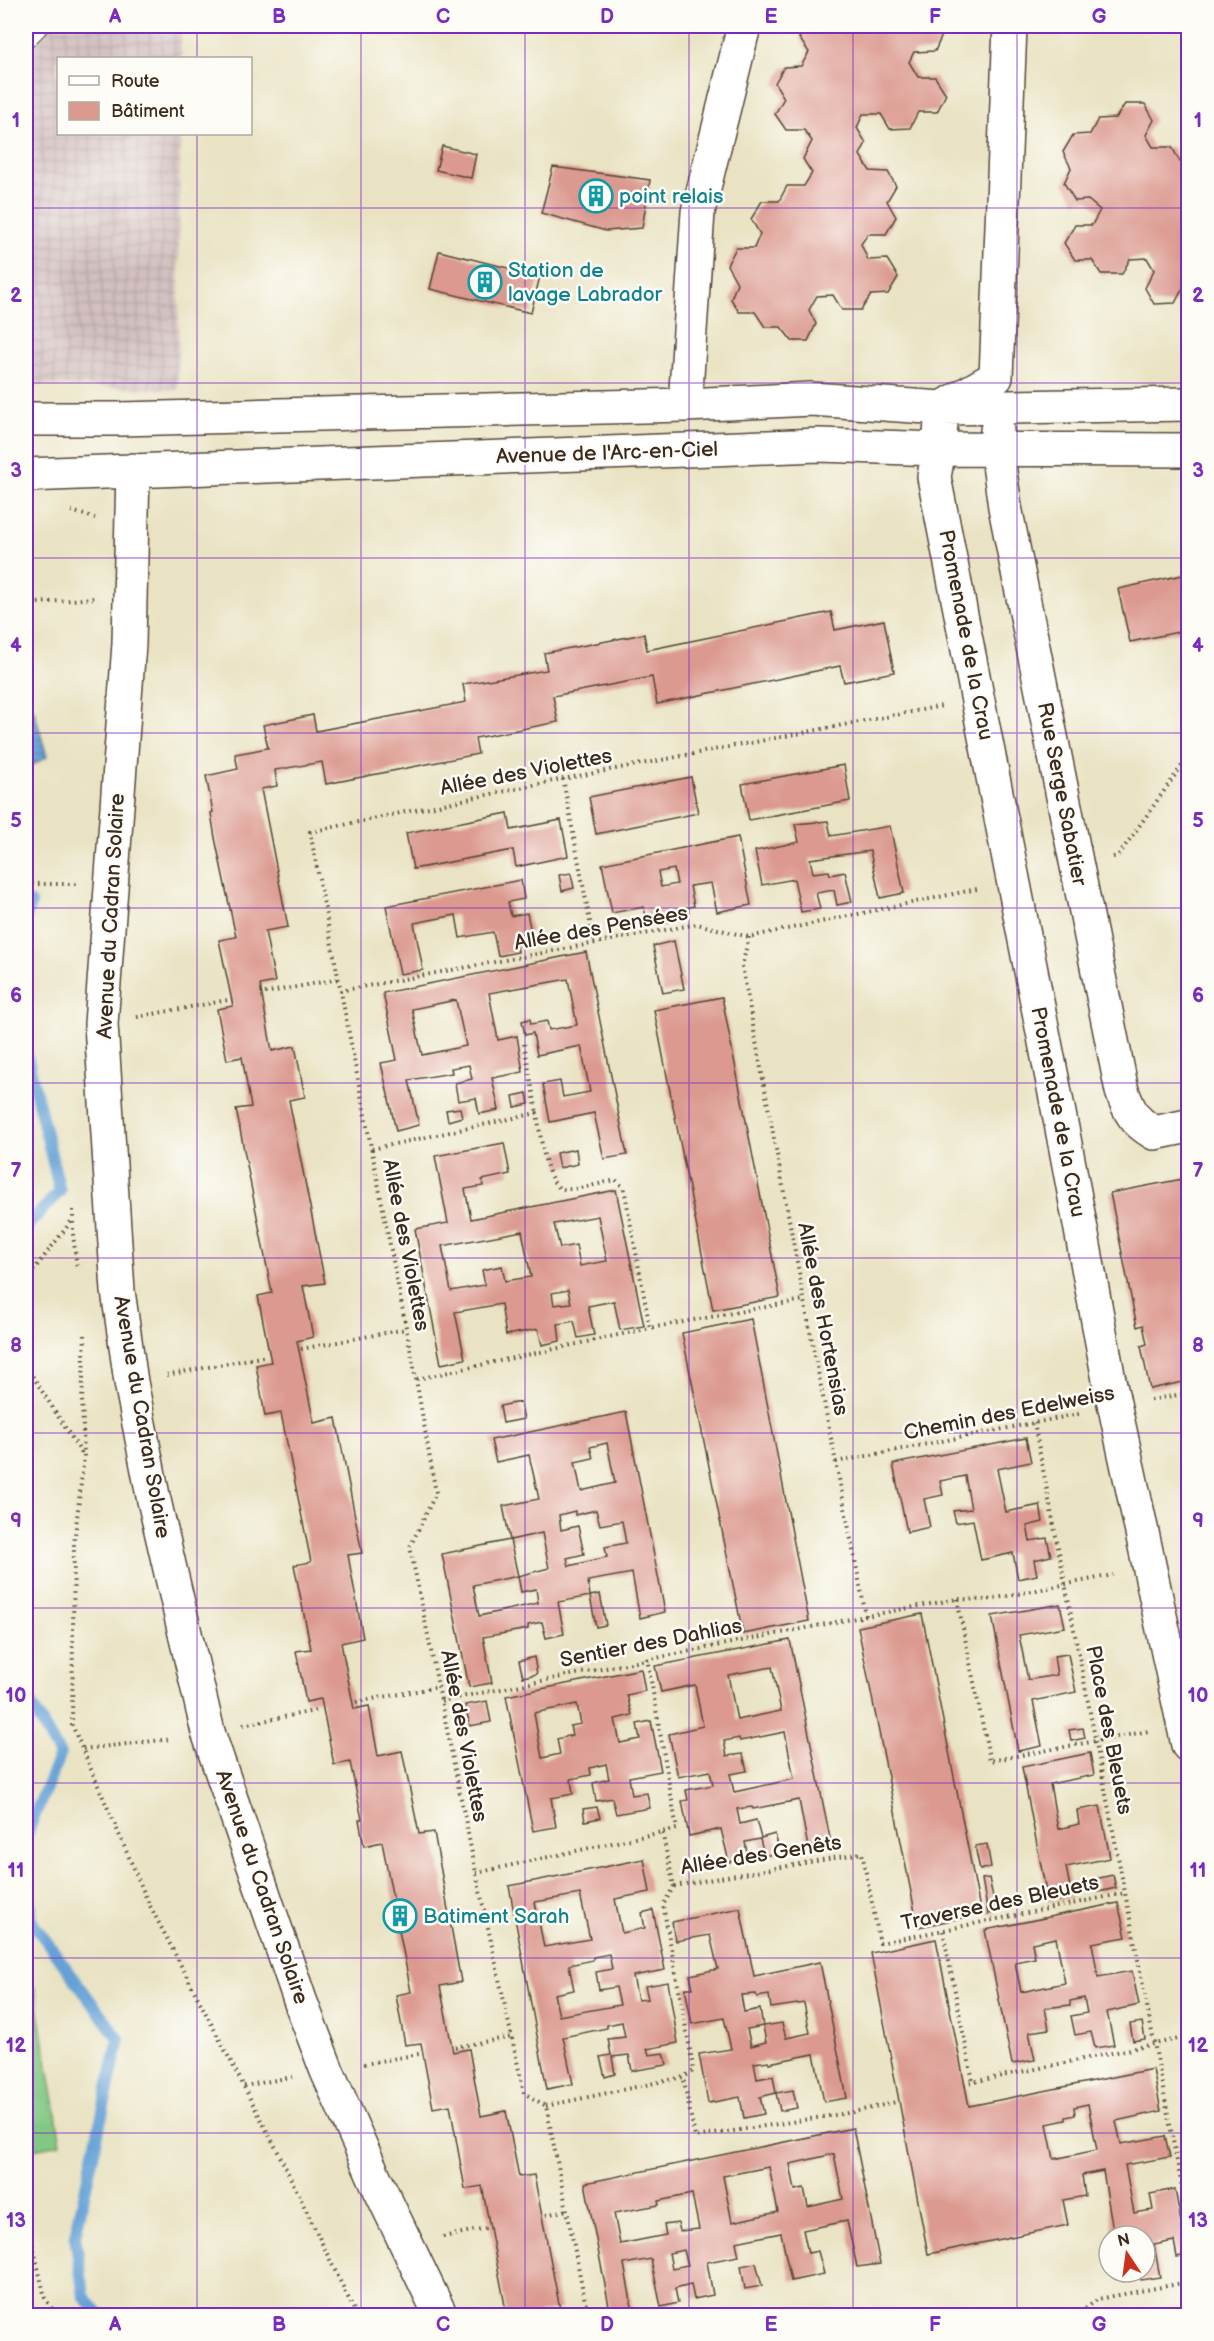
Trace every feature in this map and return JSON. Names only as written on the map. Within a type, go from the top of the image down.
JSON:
[{"type":"street","points":[[685,405],[698,212],[744,26]]},
{"type":"street","points":[[942,408],[996,377],[1010,26]]},
{"type":"street","points":[[26,419],[120,419],[685,405],[812,399],[942,408],[1188,404]]},
{"type":"street","name":"Rue Serge Sabatier","points":[[998,407],[997,450],[1005,507],[1122,1091],[1129,1110],[1139,1124],[1154,1133],[1188,1126]]},
{"type":"street","name":"Promenade de la Crau","points":[[942,408],[937,463],[978,699],[1115,1407],[1187,1735]]},
{"type":"street","name":"Avenue de l'Arc-en-Ciel","points":[[26,475],[819,445],[937,463],[997,450],[1188,450]]},
{"type":"street","name":"Avenue du Cadran Solaire","points":[[133,470],[129,644],[101,1024],[118,1292],[131,1382],[153,1496],[208,1732],[301,2003],[327,2071],[377,2183],[441,2316]]},
{"type":"lane","points":[[26,38],[38,26]]},
{"type":"path","points":[[26,604],[99,598]]},
{"type":"path","name":"Allée des Violettes","points":[[546,2106],[524,2093],[476,1873],[411,1547],[436,1493],[310,832],[563,779],[978,699]]},
{"type":"path","points":[[1076,866],[1118,856],[1188,757]]},
{"type":"path","points":[[563,779],[594,943]]},
{"type":"path","name":"Allée des Pensées","points":[[340,992],[697,924],[749,937],[1014,882]]},
{"type":"path","points":[[26,884],[83,884]]},
{"type":"path","name":"Allée des Hortensias","points":[[749,937],[742,966],[866,1616]]},
{"type":"path","points":[[266,993],[338,979]]},
{"type":"path","points":[[101,1024],[228,1000]]},
{"type":"path","points":[[524,1044],[549,1175],[554,1184],[563,1189],[616,1180],[624,1188],[650,1328]]},
{"type":"path","points":[[372,1149],[537,1113]]},
{"type":"path","points":[[26,1280],[73,1219]]},
{"type":"path","points":[[416,1379],[650,1328],[804,1300]]},
{"type":"path","points":[[301,1349],[406,1329]]},
{"type":"path","points":[[82,1392],[266,1356]]},
{"type":"path","points":[[26,1366],[84,1457],[74,1544],[72,1725],[149,1904],[278,2152],[357,2316]]},
{"type":"path","name":"Chemin des Edelweiss","points":[[836,1462],[1188,1393]]},
{"type":"path","name":"Place des Bleuets","points":[[1034,1423],[1188,2218]]},
{"type":"path","points":[[866,1616],[957,1599],[987,1600],[1150,1567]]},
{"type":"path","points":[[957,1599],[990,1761],[1096,1741],[1187,1735]]},
{"type":"path","name":"Sentier des Dahlias","points":[[441,1701],[866,1616]]},
{"type":"path","points":[[647,1658],[677,1829],[662,1832]]},
{"type":"path","points":[[356,1702],[438,1687]]},
{"type":"path","name":"Allée des Genêts","points":[[476,1873],[662,1832],[674,1886],[862,1853],[880,1943]]},
{"type":"path","points":[[588,2316],[546,2106],[683,2077],[694,2071],[663,1905],[674,1886]]},
{"type":"path","name":"Traverse des Bleuets","points":[[880,1943],[1125,1893]]},
{"type":"path","points":[[943,1930],[973,2082]]},
{"type":"path","points":[[455,2047],[512,2037]]},
{"type":"path","points":[[964,2084],[1188,2037]]},
{"type":"path","points":[[683,2077],[695,2137],[854,2112],[896,2102]]},
{"type":"path","points":[[546,2215],[567,2210]]},
{"type":"path","points":[[26,2215],[45,2298],[57,2316]]},
{"type":"path","points":[[438,2238],[486,2228]]},
{"type":"path","points":[[1076,2316],[1098,2299],[1188,2282]]},
{"type":"shaded area","points":[[26,26],[181,26],[181,57],[57,57],[57,135],[180,135],[178,390],[26,384]]},
{"type":"green space","points":[[35,1988],[61,2144],[26,2150],[26,1990]]},
{"type":"water","points":[[26,703],[34,710],[47,757],[26,769]]},
{"type":"building","points":[[806,26],[939,26],[943,33],[935,51],[914,52],[909,62],[918,77],[935,77],[946,94],[937,112],[918,112],[910,128],[890,129],[881,114],[863,114],[857,128],[866,143],[860,155],[870,171],[888,172],[896,186],[887,201],[896,217],[886,234],[868,234],[861,244],[868,260],[887,259],[898,277],[888,294],[871,295],[861,310],[842,310],[833,295],[817,296],[809,310],[816,324],[808,341],[792,341],[781,327],[765,327],[755,312],[739,312],[731,299],[737,283],[727,265],[736,248],[754,248],[760,234],[751,219],[762,201],[779,201],[787,186],[804,186],[812,173],[803,159],[812,141],[804,130],[786,130],[775,114],[784,98],[775,83],[784,67],[801,66],[809,52],[799,38]]},
{"type":"building","points":[[1125,104],[1145,104],[1154,120],[1146,135],[1153,147],[1172,147],[1180,162],[1188,162],[1188,288],[1183,288],[1175,303],[1154,304],[1145,288],[1154,270],[1147,258],[1130,259],[1122,274],[1101,274],[1092,260],[1075,260],[1064,243],[1075,225],[1092,225],[1100,210],[1088,200],[1075,201],[1064,183],[1071,168],[1063,152],[1073,135],[1090,134],[1098,119],[1116,118]]},
{"type":"building","points":[[442,146],[476,154],[471,178],[436,170]]},
{"type":"building","name":"point relais","points":[[553,167],[650,180],[642,228],[606,231],[541,213]]},
{"type":"building","name":"Station de lavage Labrador","points":[[439,251],[540,276],[531,313],[430,289]]},
{"type":"building","points":[[1187,574],[1188,630],[1130,642],[1118,589]]},
{"type":"building","points":[[831,612],[835,630],[884,620],[894,672],[844,682],[840,666],[657,704],[652,677],[553,696],[558,722],[475,738],[478,754],[326,784],[322,762],[275,770],[277,786],[261,789],[288,927],[265,931],[275,982],[260,985],[272,1051],[295,1046],[305,1097],[289,1100],[325,1283],[303,1286],[313,1337],[297,1341],[314,1423],[336,1418],[362,1553],[348,1555],[363,1638],[341,1643],[354,1709],[369,1706],[378,1756],[402,1751],[419,1834],[434,1832],[461,1982],[440,1986],[453,2052],[469,2049],[481,2116],[506,2111],[519,2177],[534,2175],[560,2309],[527,2316],[507,2316],[482,2186],[465,2189],[450,2105],[433,2108],[421,2043],[405,2045],[396,1995],[411,1992],[382,1842],[364,1846],[359,1820],[362,1819],[350,1762],[334,1765],[321,1699],[306,1702],[296,1651],[311,1649],[294,1565],[311,1562],[281,1413],[265,1416],[256,1365],[271,1362],[258,1296],[272,1293],[236,1109],[251,1107],[242,1057],[227,1060],[217,1009],[233,1006],[219,940],[236,937],[215,838],[206,776],[238,769],[235,754],[268,748],[263,725],[313,715],[316,731],[466,702],[463,684],[547,670],[544,653],[644,634],[647,650]]},
{"type":"building","points":[[844,765],[850,801],[749,820],[742,784]]},
{"type":"building","points":[[691,777],[698,813],[596,834],[589,797]]},
{"type":"building","points":[[508,813],[511,830],[561,820],[568,856],[516,867],[513,850],[413,869],[406,833]]},
{"type":"building","points":[[828,821],[831,836],[890,826],[904,893],[880,898],[870,851],[810,859],[813,873],[829,871],[830,875],[845,872],[852,902],[837,905],[834,890],[816,893],[820,909],[801,912],[794,879],[762,885],[755,851],[799,842],[795,824]]},
{"type":"building","points":[[738,837],[751,905],[717,912],[711,883],[690,886],[694,906],[682,909],[683,919],[648,926],[644,907],[612,913],[602,864]],"holes":[[[674,869],[677,884],[661,887],[658,872]]]},
{"type":"building","points":[[571,873],[574,888],[562,891],[559,875]]},
{"type":"building","points":[[521,880],[524,899],[508,902],[511,916],[527,913],[531,932],[515,935],[518,952],[498,956],[493,932],[460,938],[456,915],[414,923],[423,970],[400,974],[386,906]]},
{"type":"building","points":[[674,941],[684,989],[663,993],[653,946]]},
{"type":"building","points":[[586,952],[627,1155],[604,1159],[594,1113],[550,1122],[543,1084],[560,1081],[563,1097],[590,1092],[581,1046],[537,1055],[533,1033],[525,1035],[522,1021],[530,1019],[531,1024],[547,1021],[549,1030],[577,1025],[568,979],[489,993],[498,1040],[517,1036],[523,1072],[492,1078],[499,1110],[479,1114],[476,1098],[458,1101],[455,1083],[472,1079],[469,1065],[451,1068],[452,1073],[409,1080],[419,1125],[396,1131],[381,1063],[397,1060],[383,993]],"holes":[[[456,1000],[466,1046],[422,1055],[412,1009]]]},
{"type":"building","points":[[722,997],[780,1297],[713,1310],[654,1010]]},
{"type":"building","points":[[527,1093],[529,1104],[515,1107],[513,1096]]},
{"type":"building","points":[[460,1108],[462,1117],[448,1121],[446,1110]]},
{"type":"building","points":[[504,1143],[510,1174],[482,1180],[483,1186],[465,1189],[471,1219],[616,1190],[644,1326],[620,1330],[614,1301],[588,1306],[594,1335],[578,1338],[574,1321],[558,1324],[560,1341],[542,1345],[538,1329],[506,1335],[501,1304],[455,1312],[465,1359],[441,1364],[415,1229],[448,1223],[435,1156]],"holes":[[[598,1216],[607,1261],[580,1266],[576,1245],[560,1248],[554,1224]],[[522,1231],[531,1277],[505,1281],[502,1266],[482,1270],[485,1285],[451,1291],[442,1246]],[[568,1290],[571,1303],[554,1305],[552,1293]]]},
{"type":"building","points":[[576,1149],[578,1164],[559,1168],[556,1153]]},
{"type":"building","points":[[1188,1178],[1188,1381],[1150,1389],[1141,1346],[1147,1344],[1143,1325],[1137,1327],[1110,1193]]},
{"type":"building","points":[[751,1319],[809,1621],[743,1634],[682,1333]]},
{"type":"building","points":[[520,1402],[524,1419],[503,1423],[500,1406]]},
{"type":"building","points":[[626,1412],[665,1612],[640,1618],[632,1573],[588,1581],[590,1596],[558,1602],[564,1634],[546,1638],[542,1622],[528,1625],[528,1629],[483,1637],[492,1683],[469,1687],[442,1554],[510,1540],[503,1506],[539,1499],[529,1455],[496,1462],[491,1440]],"holes":[[[607,1443],[615,1483],[581,1491],[575,1462],[593,1458],[590,1447]],[[596,1510],[600,1525],[622,1521],[626,1543],[605,1547],[607,1557],[569,1566],[567,1558],[584,1554],[578,1526],[561,1530],[559,1515],[575,1511],[575,1515]],[[542,1533],[549,1568],[518,1576],[510,1540]],[[518,1576],[521,1592],[536,1589],[538,1603],[479,1616],[473,1585]]]},
{"type":"building","points":[[1026,1438],[1031,1462],[997,1469],[1006,1512],[1040,1505],[1043,1522],[1027,1526],[1030,1541],[1047,1538],[1051,1556],[1034,1560],[1037,1575],[1018,1579],[1013,1553],[981,1560],[973,1520],[956,1523],[953,1511],[971,1509],[965,1476],[940,1481],[943,1495],[924,1499],[930,1527],[907,1532],[893,1464]]},
{"type":"building","points":[[600,1594],[606,1625],[596,1627],[590,1596]]},
{"type":"building","points":[[1060,1604],[1065,1627],[1019,1635],[1028,1680],[1057,1675],[1054,1656],[1068,1654],[1076,1692],[1033,1701],[1042,1746],[1018,1751],[992,1616]]},
{"type":"building","points":[[922,1614],[981,1914],[918,1927],[858,1627]]},
{"type":"building","points":[[790,1640],[831,1843],[808,1847],[799,1800],[753,1809],[752,1807],[737,1809],[740,1824],[756,1820],[761,1838],[775,1834],[780,1853],[764,1856],[760,1839],[745,1842],[748,1858],[729,1862],[721,1829],[689,1836],[682,1801],[688,1800],[686,1790],[713,1785],[710,1771],[678,1777],[669,1734],[703,1726],[695,1685],[661,1692],[655,1666]],"holes":[[[772,1667],[781,1711],[737,1720],[728,1675]],[[785,1732],[794,1779],[734,1792],[730,1774],[747,1771],[743,1754],[727,1756],[724,1741],[739,1738],[740,1741]]]},
{"type":"building","points":[[534,1657],[537,1674],[523,1677],[519,1661]]},
{"type":"building","points":[[641,1669],[645,1691],[627,1695],[632,1715],[615,1719],[620,1743],[640,1739],[637,1724],[651,1721],[661,1771],[629,1777],[632,1795],[647,1793],[650,1808],[616,1814],[612,1798],[596,1801],[593,1783],[609,1779],[606,1764],[590,1768],[591,1775],[571,1779],[573,1794],[551,1798],[556,1827],[533,1831],[506,1696]],"holes":[[[577,1704],[581,1724],[570,1726],[572,1735],[557,1739],[560,1754],[542,1758],[534,1713]]]},
{"type":"building","points":[[487,1701],[491,1722],[470,1726],[465,1705]]},
{"type":"building","points":[[1083,1728],[1085,1738],[1071,1741],[1069,1730]]},
{"type":"building","points":[[1090,1753],[1094,1775],[1050,1784],[1058,1829],[1079,1824],[1077,1810],[1100,1806],[1110,1858],[1066,1867],[1072,1897],[1048,1902],[1022,1767]]},
{"type":"building","points":[[597,1807],[600,1818],[585,1821],[583,1809]]},
{"type":"building","points":[[987,1844],[991,1867],[980,1870],[975,1846]]},
{"type":"building","points":[[644,1859],[650,1892],[615,1899],[622,1933],[645,1928],[642,1913],[653,1910],[665,1970],[633,1976],[638,2000],[648,1999],[645,1986],[668,1982],[678,2043],[647,2049],[649,2055],[664,2053],[667,2065],[632,2071],[629,2055],[612,2057],[615,2074],[605,2077],[600,2057],[611,2055],[608,2039],[625,2037],[622,2022],[607,2025],[607,2028],[563,2037],[573,2084],[547,2089],[509,1886]],"holes":[[[580,1894],[590,1939],[544,1947],[535,1902]],[[609,1954],[612,1969],[596,1972],[599,1990],[616,1987],[620,2005],[559,2016],[554,1994],[574,1990],[569,1965]]]},
{"type":"building","points":[[1113,1875],[1116,1888],[1098,1892],[1095,1879]]},
{"type":"building","points":[[989,1878],[996,1912],[988,1914],[982,1879]]},
{"type":"building","points":[[1118,1903],[1126,1937],[1092,1943],[1098,1977],[1132,1971],[1139,2005],[1107,2012],[1114,2045],[1095,2048],[1091,2032],[1075,2035],[1071,2016],[1087,2013],[1084,1998],[1070,2001],[1070,2005],[1045,2008],[1049,2029],[1029,2032],[1035,2060],[1012,2064],[985,1930]],"holes":[[[1056,1938],[1065,1983],[1021,1992],[1015,1962],[1035,1958],[1032,1943]]]},
{"type":"building","points":[[740,1908],[754,1976],[820,1962],[847,2098],[824,2102],[814,2054],[769,2063],[769,2061],[754,2063],[757,2079],[773,2076],[776,2093],[760,2097],[764,2114],[744,2118],[740,2097],[708,2103],[699,2054],[731,2049],[724,2018],[692,2024],[685,1988],[693,1988],[690,1975],[718,1969],[710,1935],[676,1941],[672,1922]],"holes":[[[756,1994],[757,1997],[769,1995],[771,2008],[804,2003],[810,2033],[786,2038],[782,2023],[763,2026],[760,2009],[744,2012],[741,1995]],[[763,2026],[766,2042],[751,2046],[747,2029]]]},
{"type":"building","points":[[936,1939],[969,2106],[1153,2069],[1161,2111],[1116,2121],[1121,2144],[1165,2136],[1170,2157],[1125,2165],[1134,2213],[1153,2210],[1150,2194],[1175,2189],[1187,2255],[1177,2257],[1174,2241],[1157,2244],[1157,2224],[1112,2224],[1103,2171],[1082,2175],[1085,2196],[1063,2200],[1068,2225],[928,2254],[871,1953]],"holes":[[[1088,2104],[1097,2150],[1054,2159],[1047,2124],[1066,2120],[1066,2117],[1075,2115],[1074,2107]]]},
{"type":"building","points":[[1142,2022],[1145,2039],[1133,2041],[1130,2024]]},
{"type":"building","points":[[793,2090],[797,2108],[780,2111],[776,2093]]},
{"type":"building","points":[[853,2128],[880,2264],[857,2267],[847,2221],[803,2230],[808,2253],[818,2251],[824,2274],[791,2281],[781,2233],[736,2242],[739,2256],[707,2262],[713,2295],[694,2299],[691,2284],[675,2288],[678,2303],[661,2307],[651,2259],[624,2264],[633,2312],[611,2316],[585,2183]],"holes":[[[834,2154],[843,2199],[808,2207],[804,2188],[795,2190],[790,2164]],[[769,2167],[778,2212],[732,2222],[723,2176]],[[692,2194],[699,2229],[680,2231],[678,2223],[664,2225],[666,2235],[620,2244],[614,2213],[659,2205],[658,2201]],[[684,2250],[688,2265],[672,2268],[669,2253]]]},
{"type":"building","points":[[1157,2261],[1160,2277],[1157,2277]]},
{"type":"building","points":[[756,2263],[762,2286],[745,2289],[741,2266]]},
{"type":"waterway","points":[[26,916],[31,903]]},
{"type":"waterway","points":[[26,1052],[60,1191],[26,1227]]},
{"type":"waterway","points":[[26,1695],[60,1755],[26,1836]]},
{"type":"waterway","points":[[26,1883],[32,1922],[119,2039],[75,2236],[84,2296],[100,2316]]},
{"type":"place","name":"point relais","points":[[596,196]]},
{"type":"place","name":"Station de lavage Labrador","points":[[485,282]]},
{"type":"place","name":"Batiment Sarah","points":[[400,1916]]}]
